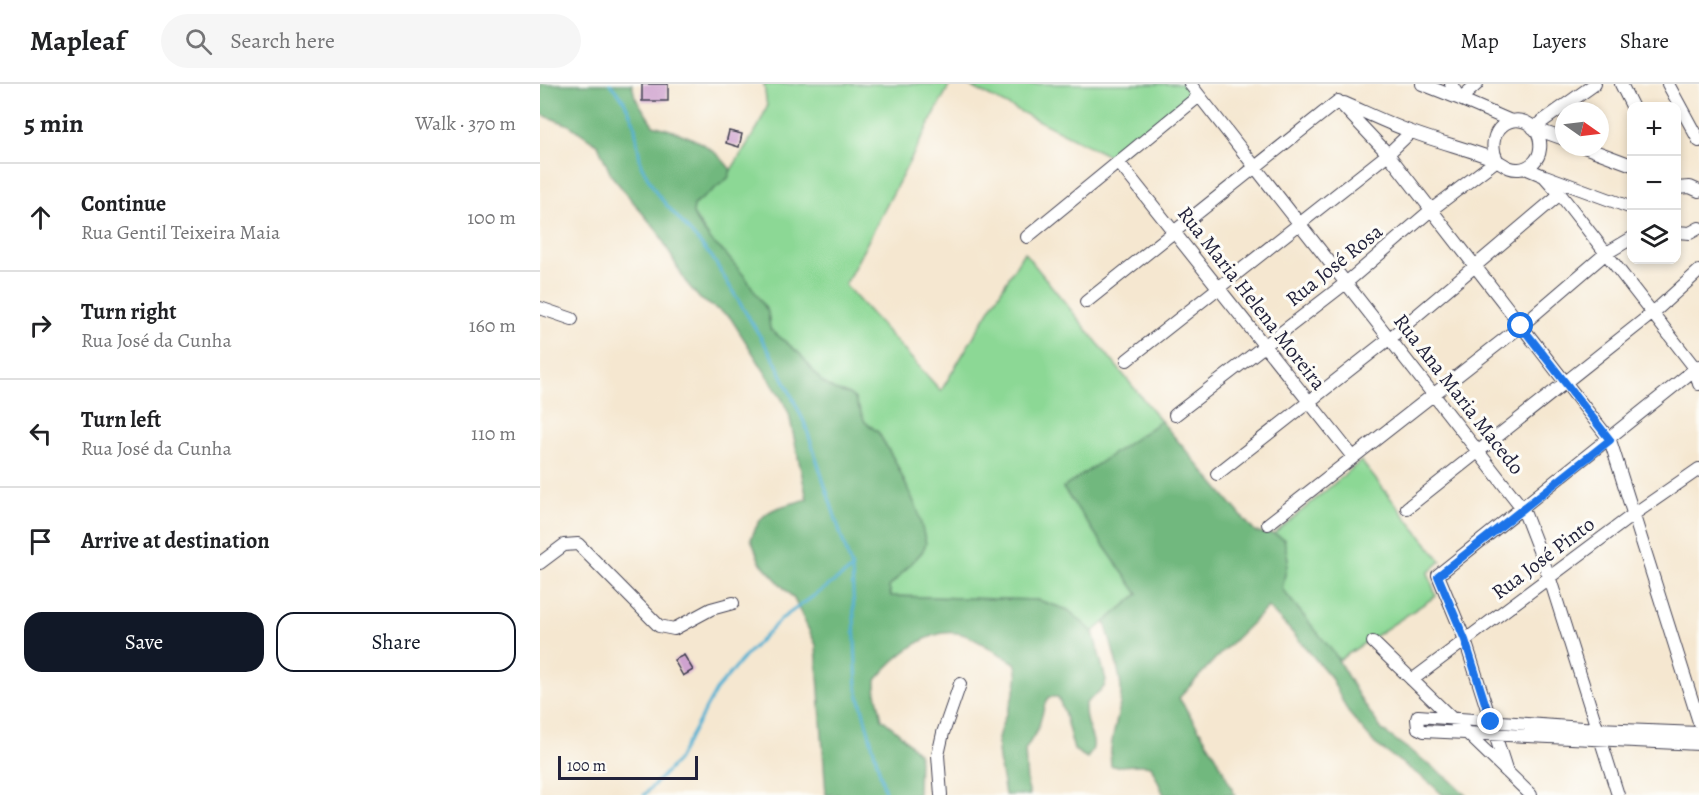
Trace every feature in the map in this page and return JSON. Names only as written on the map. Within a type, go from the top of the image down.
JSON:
[{"type":"street","name":"Rua Ana Maria Macedo","points":[[1190,84],[1523,509],[1550,579],[1618,795]]},
{"type":"street","points":[[1422,84],[1511,121],[1519,121],[1555,136]]},
{"type":"street","points":[[1451,84],[1460,99]]},
{"type":"street","points":[[1460,99],[1477,84]]},
{"type":"street","points":[[1533,128],[1595,84]]},
{"type":"street","points":[[1621,84],[1630,102]]},
{"type":"street","points":[[1668,84],[1699,141]]},
{"type":"street","points":[[1027,237],[1199,96]]},
{"type":"street","points":[[1086,302],[1338,101]]},
{"type":"street","points":[[1338,101],[1412,132],[1497,160],[1510,169],[1525,168],[1627,206]]},
{"type":"street","points":[[1338,101],[1389,154],[1610,440],[1699,722]]},
{"type":"street","points":[[1497,160],[1492,142],[1496,132],[1511,121]]},
{"type":"street","points":[[1525,168],[1536,159],[1541,147],[1533,128]]},
{"type":"street","points":[[1127,360],[1389,154],[1412,132]]},
{"type":"street","points":[[1608,156],[1627,163]]},
{"type":"street","name":"Rua José Rosa","points":[[1175,415],[1347,282],[1431,210],[1497,160]]},
{"type":"street","name":"Rua Maria Helena Moreira","points":[[1119,163],[1353,458]]},
{"type":"street","points":[[1544,176],[1697,367],[1699,384]]},
{"type":"street","points":[[1681,186],[1699,191]]},
{"type":"street","points":[[1216,474],[1390,338],[1560,194]]},
{"type":"street","points":[[1681,233],[1698,231]]},
{"type":"street","points":[[1268,524],[1521,326],[1605,254],[1627,241]]},
{"type":"street","points":[[1407,508],[1654,312],[1699,271]]},
{"type":"street","points":[[540,308],[572,319]]},
{"type":"street","points":[[1507,772],[1465,640],[1438,576],[1610,440],[1697,367]]},
{"type":"street","name":"Rua José Pinto","points":[[1412,680],[1634,514],[1699,469]]},
{"type":"street","points":[[540,563],[564,545],[578,544],[659,626],[668,629],[680,626],[711,609],[733,603]]},
{"type":"street","points":[[1373,642],[1531,795]]},
{"type":"street","points":[[940,795],[938,755],[960,684]]},
{"type":"street","points":[[1493,728],[1465,733],[1424,731],[1418,726],[1417,719],[1418,716],[1493,728],[1599,734],[1699,744]]},
{"type":"street","points":[[1599,734],[1699,734]]},
{"type":"green space","points":[[540,84],[632,84],[635,97],[653,125],[696,140],[715,153],[731,170],[728,178],[694,205],[693,214],[697,222],[712,242],[724,252],[746,278],[768,312],[770,329],[800,354],[821,381],[834,390],[849,394],[855,399],[865,422],[878,432],[895,461],[918,511],[926,544],[922,552],[889,587],[891,596],[1038,600],[1068,610],[1093,632],[1106,680],[1104,687],[1085,704],[1093,745],[1087,758],[1074,750],[1058,697],[1049,697],[1038,729],[1025,750],[1030,795],[1005,795],[998,739],[1015,690],[1017,671],[1015,663],[982,643],[962,634],[950,632],[938,634],[914,645],[876,680],[876,693],[882,719],[919,754],[918,795],[826,795],[816,645],[794,599],[760,562],[751,539],[766,514],[779,507],[807,499],[789,414],[782,399],[730,317],[700,299],[685,281],[658,232],[611,175],[598,145],[569,125],[540,114]]},
{"type":"green space","points":[[764,84],[950,84],[845,285],[941,391],[1024,252],[1161,421],[1063,488],[1138,594],[1093,632],[1068,610],[1038,600],[891,596],[889,587],[922,552],[918,511],[895,461],[878,432],[865,422],[855,399],[849,394],[834,390],[821,381],[800,354],[770,329],[768,312],[724,252],[712,242],[693,214],[694,205],[728,178],[758,127],[767,107]]},
{"type":"green space","points":[[965,84],[1183,84],[1193,97],[1115,159]]},
{"type":"green space","points":[[1161,421],[1255,532],[1274,534],[1284,539],[1288,559],[1282,589],[1334,653],[1382,730],[1449,779],[1466,795],[1443,795],[1375,744],[1348,712],[1330,676],[1268,607],[1179,698],[1216,756],[1235,795],[1164,795],[1151,766],[1111,766],[1111,746],[1119,710],[1121,683],[1105,622],[1138,594],[1063,488]]},
{"type":"green space","points":[[1361,461],[1441,561],[1428,573],[1436,596],[1339,660],[1282,589],[1288,559],[1283,539],[1274,534]]},
{"type":"building","points":[[642,84],[668,84],[668,101],[642,101]]},
{"type":"building","points":[[729,131],[742,134],[739,147],[726,143]]},
{"type":"building","points":[[684,655],[693,670],[683,676],[674,660]]},
{"type":"waterway","points":[[610,84],[623,99],[634,122],[641,165],[657,194],[712,257],[775,361],[805,424],[852,569],[857,689],[886,795]]},
{"type":"waterway","points":[[644,795],[677,761],[716,690],[746,655],[781,619],[852,569]]},
{"type":"route","points":[[1491,722],[1465,640],[1438,576],[1610,440],[1521,326]]}]
